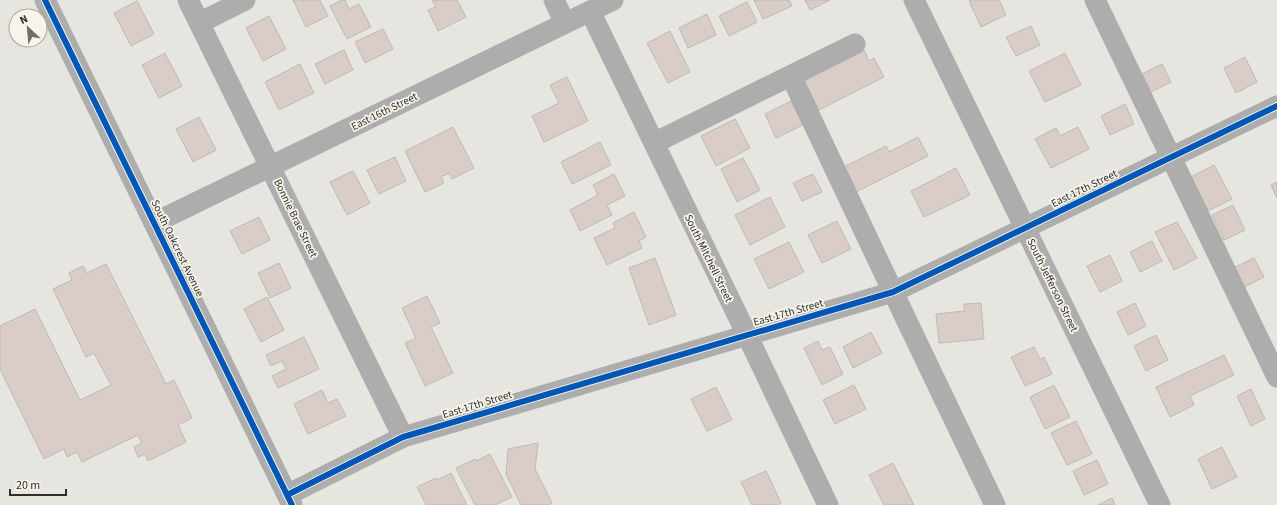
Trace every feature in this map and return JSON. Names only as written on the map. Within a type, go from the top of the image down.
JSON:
[{"type":"street","name":"South Oakcrest Avenue","points":[[45,0],[290,500]]},
{"type":"street","name":"Bonnie Brae Street","points":[[188,0],[403,437]]},
{"type":"street","points":[[199,22],[245,0]]},
{"type":"street","points":[[554,0],[565,23]]},
{"type":"street","name":"East 16th Street","points":[[154,223],[613,0]]},
{"type":"street","name":"South Jefferson Street","points":[[914,0],[1160,505]]},
{"type":"street","points":[[1095,0],[1277,376]]},
{"type":"street","name":"South Mitchell Street","points":[[590,11],[828,505]]},
{"type":"street","points":[[654,143],[855,44]]},
{"type":"street","points":[[791,76],[995,505]]},
{"type":"street","name":"East 17th Street","points":[[290,500],[403,437],[893,292],[1277,106]]},
{"type":"building","points":[[293,0],[320,0],[328,16],[306,27]]},
{"type":"building","points":[[345,0],[349,9],[359,4],[371,27],[347,39],[330,6]]},
{"type":"building","points":[[432,0],[457,0],[466,17],[438,31],[428,10],[436,7]]},
{"type":"building","points":[[754,0],[789,0],[792,6],[763,19]]},
{"type":"building","points":[[805,0],[830,0],[810,10]]},
{"type":"building","points":[[999,0],[1006,15],[981,27],[969,1]]},
{"type":"building","points":[[137,1],[154,34],[131,46],[114,13]]},
{"type":"building","points":[[747,2],[757,22],[729,36],[719,16]]},
{"type":"building","points":[[707,14],[716,35],[688,48],[679,28]]},
{"type":"building","points":[[269,16],[286,49],[263,61],[246,28]]},
{"type":"building","points":[[1031,26],[1040,45],[1016,56],[1006,37]]},
{"type":"building","points":[[383,29],[393,49],[365,63],[355,42]]},
{"type":"building","points":[[670,31],[690,72],[668,83],[647,43]]},
{"type":"building","points":[[344,50],[353,70],[325,84],[315,64]]},
{"type":"building","points":[[864,50],[869,61],[874,58],[884,77],[819,110],[804,81]]},
{"type":"building","points":[[165,53],[182,86],[159,98],[142,65]]},
{"type":"building","points":[[1065,53],[1081,85],[1045,102],[1029,71]]},
{"type":"building","points":[[1245,57],[1257,82],[1236,93],[1224,68]]},
{"type":"building","points":[[300,64],[314,93],[279,110],[265,82]]},
{"type":"building","points":[[1162,64],[1171,82],[1151,92],[1142,74]]},
{"type":"building","points":[[567,77],[588,121],[544,142],[532,116],[559,103],[550,85]]},
{"type":"building","points":[[791,101],[803,125],[776,138],[765,114]]},
{"type":"building","points":[[1125,104],[1134,124],[1110,135],[1101,116]]},
{"type":"building","points":[[199,117],[216,150],[193,162],[176,129]]},
{"type":"building","points":[[735,119],[750,148],[716,166],[701,136]]},
{"type":"building","points":[[453,127],[474,168],[452,179],[449,173],[441,177],[444,183],[425,192],[405,151]]},
{"type":"building","points":[[1078,127],[1089,149],[1051,168],[1035,139],[1056,128],[1060,136]]},
{"type":"building","points":[[918,137],[928,156],[856,192],[844,167],[886,146],[889,152]]},
{"type":"building","points":[[600,142],[611,165],[572,184],[561,162]]},
{"type":"building","points":[[395,157],[406,181],[379,194],[367,170]]},
{"type":"building","points":[[743,158],[760,190],[737,202],[721,169]]},
{"type":"building","points":[[1214,165],[1232,199],[1206,212],[1189,178]]},
{"type":"building","points":[[956,168],[970,195],[924,217],[911,191]]},
{"type":"building","points":[[353,171],[370,203],[347,215],[330,182]]},
{"type":"building","points":[[614,174],[625,196],[607,205],[612,215],[580,231],[570,210],[598,195],[593,185]]},
{"type":"building","points":[[813,174],[822,192],[802,201],[793,183]]},
{"type":"building","points":[[1277,182],[1277,198],[1271,185]]},
{"type":"building","points":[[770,197],[785,227],[750,245],[735,215]]},
{"type":"building","points":[[1233,205],[1245,230],[1224,240],[1212,215]]},
{"type":"building","points":[[634,212],[646,237],[639,241],[642,248],[607,265],[594,238],[615,228],[613,223]]},
{"type":"building","points":[[259,217],[270,240],[242,254],[230,231]]},
{"type":"building","points":[[837,221],[851,249],[822,263],[808,235]]},
{"type":"building","points":[[1177,222],[1197,258],[1174,270],[1155,232]]},
{"type":"building","points":[[1152,241],[1162,261],[1140,272],[1130,252]]},
{"type":"building","points":[[789,242],[804,272],[769,289],[754,259]]},
{"type":"building","points":[[1110,255],[1122,281],[1100,292],[1087,266]]},
{"type":"building","points":[[655,258],[676,315],[649,325],[629,268]]},
{"type":"building","points":[[1254,258],[1264,277],[1243,288],[1233,268]]},
{"type":"building","points":[[279,263],[291,288],[270,298],[258,273]]},
{"type":"building","points":[[106,264],[166,384],[174,380],[192,418],[178,425],[186,442],[148,461],[145,454],[138,457],[134,447],[142,443],[138,435],[82,462],[77,452],[67,457],[64,449],[44,459],[0,369],[0,326],[35,309],[80,400],[111,385],[94,353],[86,357],[53,289],[72,280],[69,273],[83,266],[87,273]]},
{"type":"building","points":[[427,296],[440,323],[431,327],[453,373],[425,386],[405,343],[416,338],[402,308]]},
{"type":"building","points":[[267,297],[284,330],[261,342],[244,309]]},
{"type":"building","points":[[981,303],[984,339],[939,343],[936,314],[964,311],[964,304]]},
{"type":"building","points":[[1135,303],[1146,326],[1128,335],[1117,312]]},
{"type":"building","points":[[871,332],[882,353],[853,368],[843,347]]},
{"type":"building","points":[[1156,335],[1168,360],[1146,371],[1134,346]]},
{"type":"building","points":[[304,337],[319,369],[278,388],[272,376],[286,369],[282,361],[271,366],[266,355]]},
{"type":"building","points":[[818,341],[822,350],[830,347],[843,374],[822,385],[804,348]]},
{"type":"building","points":[[1034,347],[1040,359],[1044,357],[1052,374],[1025,386],[1011,357]]},
{"type":"building","points":[[1224,355],[1234,375],[1190,396],[1194,405],[1170,417],[1156,387]]},
{"type":"building","points":[[854,385],[866,409],[835,424],[823,400]]},
{"type":"building","points":[[1054,385],[1070,417],[1045,429],[1030,397]]},
{"type":"building","points":[[716,387],[732,420],[707,431],[691,399]]},
{"type":"building","points":[[1251,389],[1265,419],[1251,426],[1237,396]]},
{"type":"building","points":[[322,390],[328,403],[337,399],[346,416],[308,434],[294,404]]},
{"type":"building","points":[[1076,421],[1092,454],[1067,465],[1051,433]]},
{"type":"building","points":[[538,443],[535,469],[552,503],[549,505],[521,505],[506,474],[508,449]]},
{"type":"building","points":[[1222,447],[1237,477],[1212,489],[1198,459]]},
{"type":"building","points":[[490,454],[512,497],[495,505],[475,505],[456,468]]},
{"type":"building","points":[[1097,460],[1108,484],[1084,495],[1073,471]]},
{"type":"building","points":[[893,463],[914,505],[884,505],[869,475]]},
{"type":"building","points":[[766,471],[781,503],[777,505],[752,505],[741,482]]},
{"type":"building","points":[[451,473],[467,505],[426,505],[417,487]]},
{"type":"building","points":[[1112,498],[1115,505],[1098,505]]},
{"type":"cycle path","points":[[45,0],[292,505]]},
{"type":"cycle path","points":[[287,495],[403,437],[893,292],[1277,106]]}]
